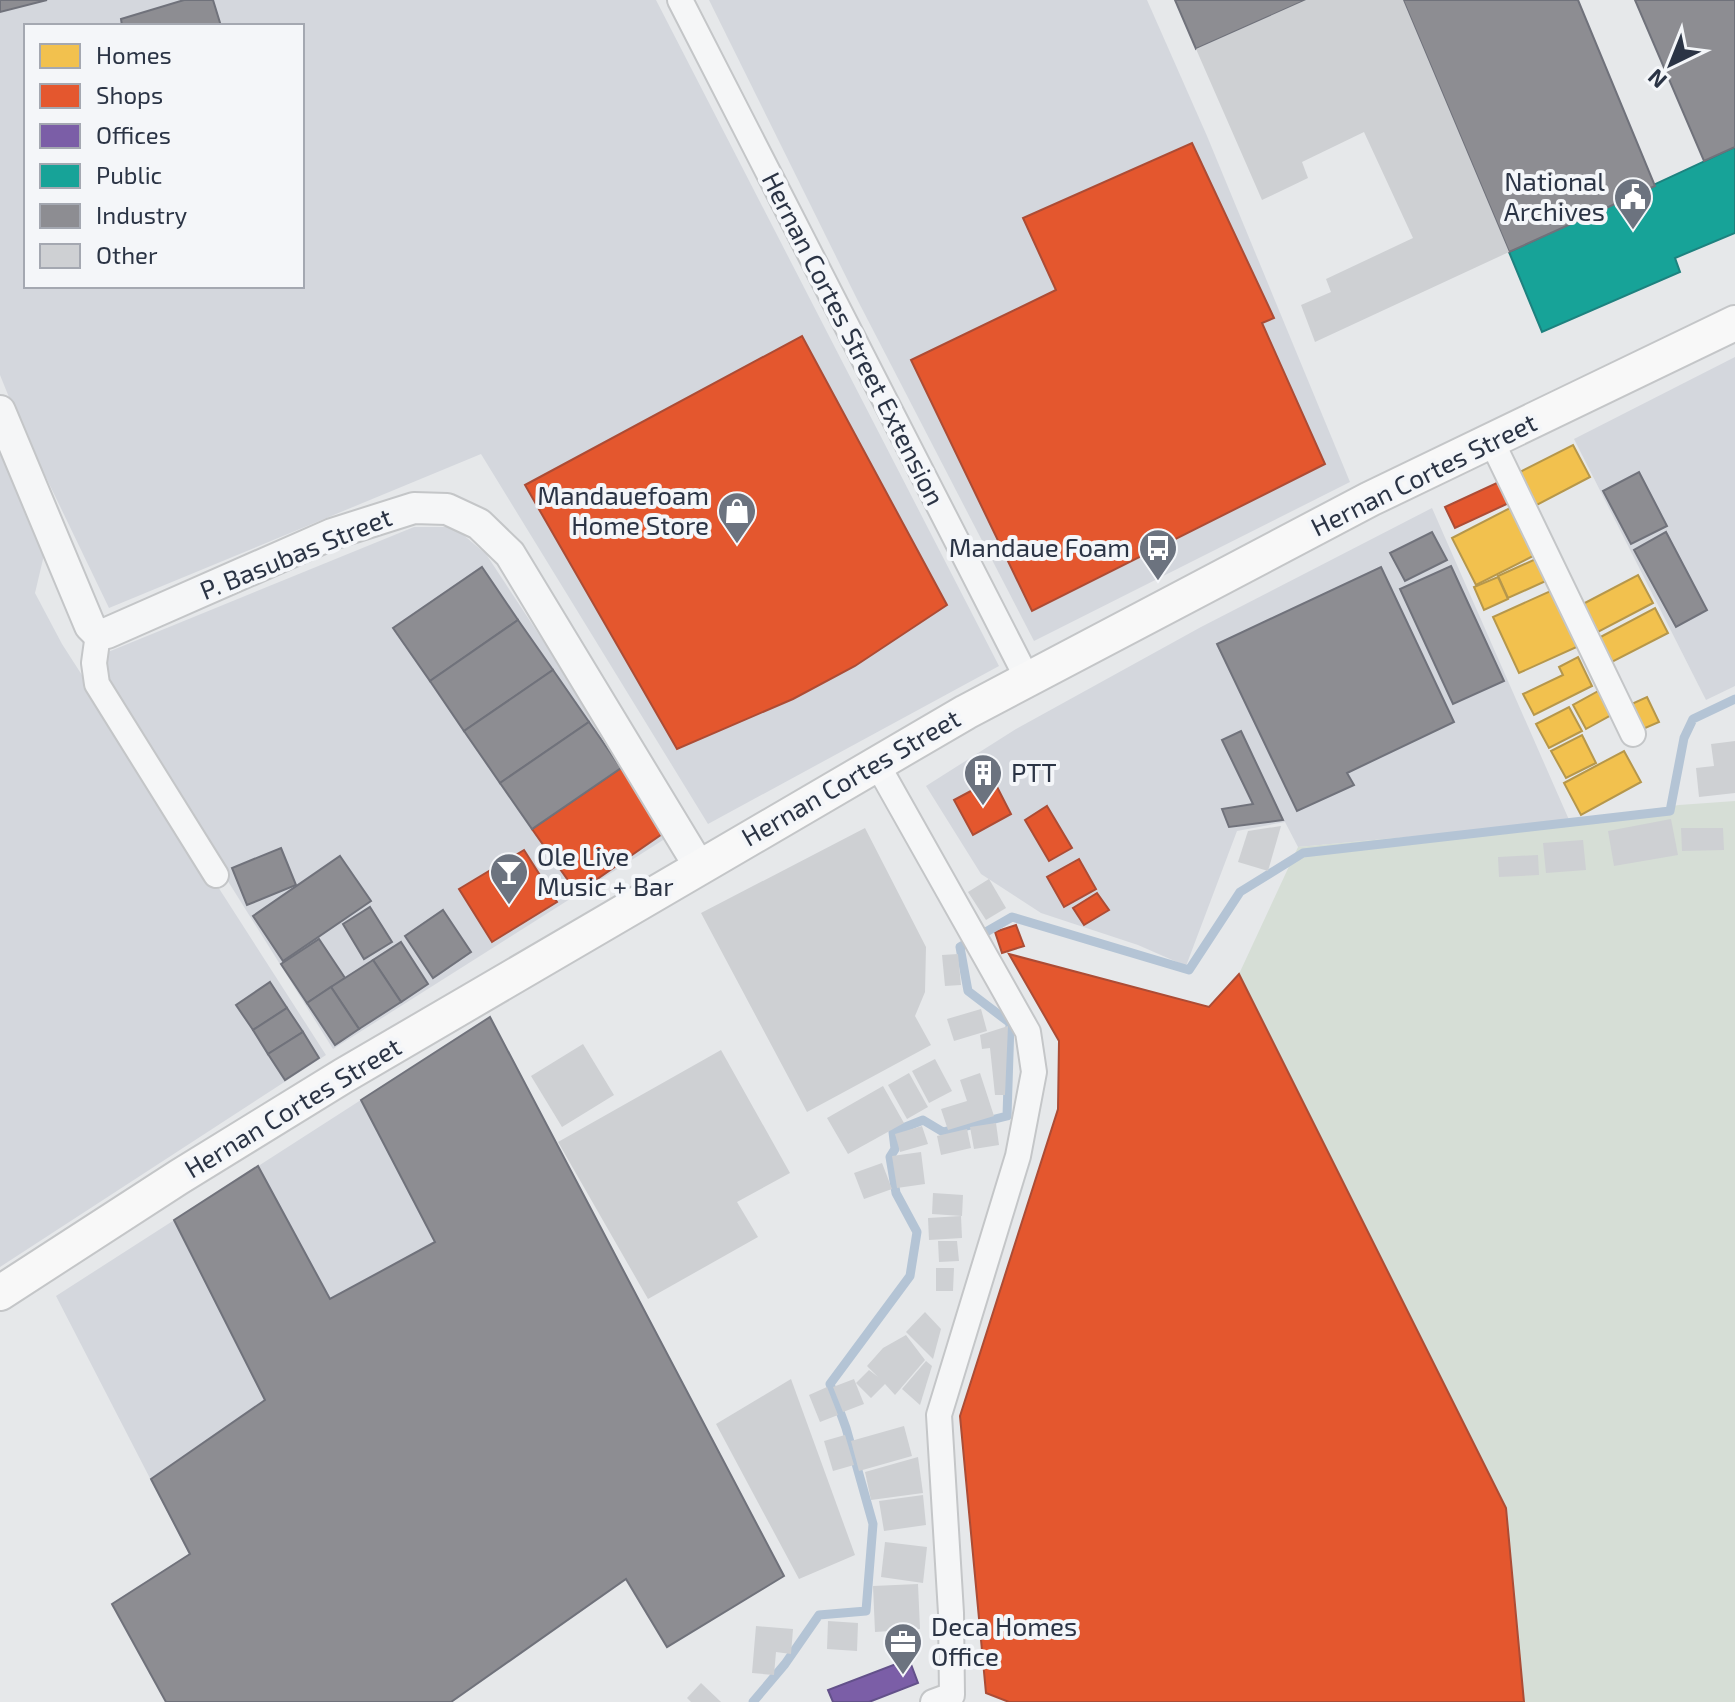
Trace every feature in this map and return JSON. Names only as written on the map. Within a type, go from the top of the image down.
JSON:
[{"type":"main road","name":"Hernan Cortes Street","points":[[0,1293],[343,1076],[699,866],[1027,678],[1370,499],[1735,323]]},
{"type":"street","name":"Hernan Cortes Street Extension","points":[[680,0],[1027,678]]},
{"type":"street","points":[[0,411],[90,626],[98,634],[94,663],[97,684],[216,875]]},
{"type":"street","points":[[1492,442],[1633,734]]},
{"type":"street","name":"P. Basubas Street","points":[[98,634],[107,633],[332,534],[414,508],[447,509],[479,524],[510,554],[699,866]]},
{"type":"street","points":[[877,764],[1028,1032],[1034,1072],[1018,1156],[939,1415],[951,1613],[952,1695],[933,1702]]},
{"type":"shaded area","points":[[0,0],[656,0],[999,666],[708,824],[481,454],[109,608],[0,375]]},
{"type":"shaded area","points":[[709,0],[1147,0],[1207,136],[1350,482],[1034,641],[858,301]]},
{"type":"shaded area","points":[[1735,357],[1735,686],[1706,700],[1574,439]]},
{"type":"shaded area","points":[[0,452],[44,555],[35,593],[62,644],[326,1055],[0,1267]]},
{"type":"shaded area","points":[[1432,508],[1570,822],[1298,847],[1285,822],[1237,831],[1186,966],[1138,945],[1041,913],[981,874],[926,786],[1016,729],[1201,627]]},
{"type":"shaded area","points":[[414,527],[454,527],[486,554],[671,835],[333,1049],[100,677],[108,652]]},
{"type":"shaded area","points":[[1735,801],[1735,1702],[1524,1702],[1506,1508],[1239,974],[1298,847],[1570,822],[1679,805]]},
{"type":"shaded area","points":[[490,1017],[784,1576],[667,1647],[625,1580],[451,1702],[166,1702],[112,1604],[189,1554],[56,1296]]},
{"type":"building: Homes","points":[[1573,445],[1590,477],[1533,507],[1516,474]]},
{"type":"building: Homes","points":[[1512,507],[1537,554],[1476,585],[1452,538]]},
{"type":"building: Homes","points":[[1538,558],[1548,580],[1508,598],[1498,576]]},
{"type":"building: Homes","points":[[1638,575],[1653,603],[1596,633],[1581,605]]},
{"type":"building: Homes","points":[[1498,577],[1508,599],[1484,610],[1474,587]]},
{"type":"building: Homes","points":[[1555,589],[1581,645],[1519,673],[1493,617]]},
{"type":"building: Homes","points":[[1655,608],[1668,633],[1606,665],[1593,641]]},
{"type":"building: Homes","points":[[1578,657],[1592,686],[1534,715],[1523,694],[1563,675],[1559,667]]},
{"type":"building: Homes","points":[[1600,690],[1613,714],[1586,729],[1573,705]]},
{"type":"building: Homes","points":[[1647,697],[1659,722],[1636,732],[1625,707]]},
{"type":"building: Homes","points":[[1569,707],[1582,731],[1549,748],[1536,724]]},
{"type":"building: Homes","points":[[1582,735],[1596,763],[1566,778],[1551,751]]},
{"type":"building: Homes","points":[[1624,751],[1641,782],[1581,815],[1564,783]]},
{"type":"building: Shops","points":[[1192,143],[1274,318],[1262,323],[1325,464],[1032,611],[911,360],[1056,290],[1023,218]]},
{"type":"building: Shops","name":"Mandauefoam Home Store","points":[[802,336],[947,605],[855,666],[793,699],[677,749],[525,485]]},
{"type":"building: Shops","points":[[1501,481],[1511,502],[1455,528],[1445,507]]},
{"type":"building: Shops","points":[[621,768],[665,832],[577,893],[532,829]]},
{"type":"building: Shops","name":"PTT","points":[[993,779],[1011,814],[973,835],[954,800]]},
{"type":"building: Shops","points":[[1047,806],[1072,848],[1049,861],[1025,820]]},
{"type":"building: Shops","points":[[524,850],[557,902],[492,942],[459,889]]},
{"type":"building: Shops","points":[[1079,859],[1096,889],[1064,907],[1047,877]]},
{"type":"building: Shops","points":[[1097,893],[1109,910],[1084,925],[1073,908]]},
{"type":"building: Shops","points":[[1016,925],[1024,946],[1002,953],[995,932]]},
{"type":"building: Shops","points":[[1009,954],[1209,1007],[1239,974],[1506,1508],[1524,1702],[1009,1702],[986,1693],[960,1416],[1058,1109],[1059,1041]]},
{"type":"building: Offices","points":[[909,1659],[918,1683],[869,1702],[833,1702],[828,1690]]},
{"type":"building: Public","points":[[1735,147],[1735,233],[1675,258],[1680,272],[1542,332],[1509,252]]},
{"type":"building: Industry","points":[[0,0],[47,0],[0,12]]},
{"type":"building: Industry","points":[[184,0],[213,0],[220,24],[122,24],[121,19]]},
{"type":"building: Industry","points":[[1175,0],[1306,0],[1196,49]]},
{"type":"building: Industry","points":[[1403,0],[1578,0],[1655,186],[1509,252]]},
{"type":"building: Industry","points":[[1635,0],[1735,0],[1735,147],[1704,161]]},
{"type":"building: Industry","points":[[1639,472],[1667,526],[1631,544],[1603,491]]},
{"type":"building: Industry","points":[[1432,532],[1447,560],[1405,581],[1390,553]]},
{"type":"building: Industry","points":[[1666,532],[1707,610],[1676,627],[1634,550]]},
{"type":"building: Industry","points":[[1451,566],[1504,681],[1453,704],[1400,589]]},
{"type":"building: Industry","points":[[482,567],[518,620],[430,681],[393,628]]},
{"type":"building: Industry","points":[[1381,567],[1454,722],[1347,773],[1354,785],[1297,811],[1217,644]]},
{"type":"building: Industry","points":[[518,620],[553,670],[464,731],[430,681]]},
{"type":"building: Industry","points":[[553,670],[589,722],[500,783],[464,731]]},
{"type":"building: Industry","points":[[589,722],[621,768],[532,829],[500,783]]},
{"type":"building: Industry","points":[[1241,731],[1283,820],[1229,827],[1222,809],[1253,804],[1222,740]]},
{"type":"building: Industry","points":[[281,848],[296,885],[247,905],[232,868]]},
{"type":"building: Industry","points":[[340,856],[371,901],[283,961],[253,916]]},
{"type":"building: Industry","points":[[370,907],[392,942],[364,959],[343,924]]},
{"type":"building: Industry","points":[[443,910],[471,952],[433,978],[405,936]]},
{"type":"building: Industry","points":[[319,939],[345,978],[307,1003],[281,964]]},
{"type":"building: Industry","points":[[401,942],[428,984],[401,1002],[373,960]]},
{"type":"building: Industry","points":[[373,960],[401,1002],[359,1029],[331,987]]},
{"type":"building: Industry","points":[[270,982],[287,1008],[253,1030],[236,1005]]},
{"type":"building: Industry","points":[[331,987],[359,1029],[335,1045],[307,1003]]},
{"type":"building: Industry","points":[[287,1008],[303,1032],[268,1054],[253,1030]]},
{"type":"building: Industry","points":[[490,1017],[784,1576],[667,1647],[626,1579],[451,1702],[166,1702],[112,1604],[190,1554],[151,1479],[265,1400],[174,1220],[258,1166],[330,1299],[435,1242],[361,1100]]},
{"type":"building: Industry","points":[[303,1032],[319,1058],[285,1080],[268,1054]]},
{"type":"building: Other","points":[[1306,0],[1403,0],[1509,252],[1315,342],[1301,305],[1331,292],[1326,279],[1413,238],[1364,132],[1302,162],[1308,178],[1262,200],[1196,49]]},
{"type":"building: Other","points":[[1735,741],[1735,793],[1699,797],[1696,768],[1714,766],[1711,744]]},
{"type":"building: Other","points":[[1671,819],[1678,855],[1614,866],[1608,831]]},
{"type":"building: Other","points":[[1281,826],[1268,871],[1238,862],[1248,831]]},
{"type":"building: Other","points":[[865,828],[926,947],[925,992],[915,1016],[931,1045],[807,1112],[701,913]]},
{"type":"building: Other","points":[[1681,828],[1723,828],[1724,850],[1682,851]]},
{"type":"building: Other","points":[[1583,840],[1586,870],[1546,873],[1543,843]]},
{"type":"building: Other","points":[[1538,855],[1539,875],[1499,877],[1498,857]]},
{"type":"building: Other","points":[[989,879],[1006,908],[986,920],[968,892]]},
{"type":"building: Other","points":[[958,954],[961,985],[945,986],[942,955]]},
{"type":"building: Other","points":[[981,1009],[987,1031],[954,1041],[947,1019]]},
{"type":"building: Other","points":[[1008,1026],[1005,1095],[995,1095],[990,1048],[982,1049],[980,1035]]},
{"type":"building: Other","points":[[583,1044],[614,1095],[562,1127],[531,1076]]},
{"type":"building: Other","points":[[721,1050],[790,1173],[737,1202],[758,1237],[648,1299],[558,1142]]},
{"type":"building: Other","points":[[935,1059],[952,1091],[929,1103],[912,1071]]},
{"type":"building: Other","points":[[909,1073],[928,1107],[907,1119],[888,1085]]},
{"type":"building: Other","points":[[980,1073],[994,1116],[948,1130],[941,1109],[967,1101],[960,1080]]},
{"type":"building: Other","points":[[883,1086],[904,1123],[848,1154],[827,1118]]},
{"type":"building: Other","points":[[996,1123],[999,1145],[974,1149],[970,1127]]},
{"type":"building: Other","points":[[922,1126],[928,1144],[900,1152],[895,1134]]},
{"type":"building: Other","points":[[967,1129],[971,1148],[941,1155],[937,1136]]},
{"type":"building: Other","points":[[921,1152],[925,1184],[897,1188],[892,1156]]},
{"type":"building: Other","points":[[882,1163],[892,1189],[864,1199],[854,1173]]},
{"type":"building: Other","points":[[933,1193],[963,1195],[962,1216],[932,1214]]},
{"type":"building: Other","points":[[961,1216],[962,1238],[929,1240],[928,1218]]},
{"type":"building: Other","points":[[938,1241],[957,1241],[959,1261],[939,1262]]},
{"type":"building: Other","points":[[936,1268],[954,1268],[953,1291],[936,1291]]},
{"type":"building: Other","points":[[925,1312],[941,1329],[933,1359],[906,1332]]},
{"type":"building: Other","points":[[906,1335],[925,1360],[895,1395],[885,1384],[871,1398],[856,1383],[869,1370],[878,1377],[867,1366],[883,1348]]},
{"type":"building: Other","points":[[926,1361],[932,1366],[920,1405],[902,1389]]},
{"type":"building: Other","points":[[791,1379],[855,1555],[799,1579],[716,1424]]},
{"type":"building: Other","points":[[854,1379],[864,1404],[843,1412],[833,1387]]},
{"type":"building: Other","points":[[827,1387],[838,1415],[820,1422],[809,1395]]},
{"type":"building: Other","points":[[904,1426],[912,1456],[859,1471],[851,1441]]},
{"type":"building: Other","points":[[845,1435],[854,1465],[833,1471],[824,1441]]},
{"type":"building: Other","points":[[918,1457],[923,1493],[871,1500],[865,1472]]},
{"type":"building: Other","points":[[923,1495],[926,1525],[884,1531],[879,1501]]},
{"type":"building: Other","points":[[885,1542],[927,1547],[923,1583],[881,1577]]},
{"type":"building: Other","points":[[918,1584],[920,1629],[875,1632],[873,1586]]},
{"type":"building: Other","points":[[828,1621],[858,1623],[857,1651],[827,1649]]},
{"type":"building: Other","points":[[756,1626],[793,1629],[791,1654],[776,1652],[774,1675],[752,1673]]},
{"type":"building: Other","points":[[701,1683],[721,1702],[691,1702],[687,1698]]},
{"type":"waterway","points":[[753,1702],[785,1664],[819,1615],[866,1611],[873,1524],[830,1384],[910,1276],[917,1232],[896,1193],[890,1157],[895,1149],[893,1132],[923,1120],[943,1132],[1007,1116],[1010,1023],[968,991],[960,947],[1012,917],[1189,970],[1240,892],[1303,853],[1670,811],[1684,738],[1693,719],[1735,699]]},
{"type":"place","name":"National Archives","points":[[1633,231]]},
{"type":"place","name":"Mandauefoam Home Store","points":[[737,545]]},
{"type":"place","name":"Mandaue Foam","points":[[1158,582]]},
{"type":"place","name":"PTT","points":[[983,807]]},
{"type":"place","name":"Ole Live Music + Bar","points":[[509,906]]},
{"type":"place","name":"Deca Homes Office","points":[[903,1676]]}]
